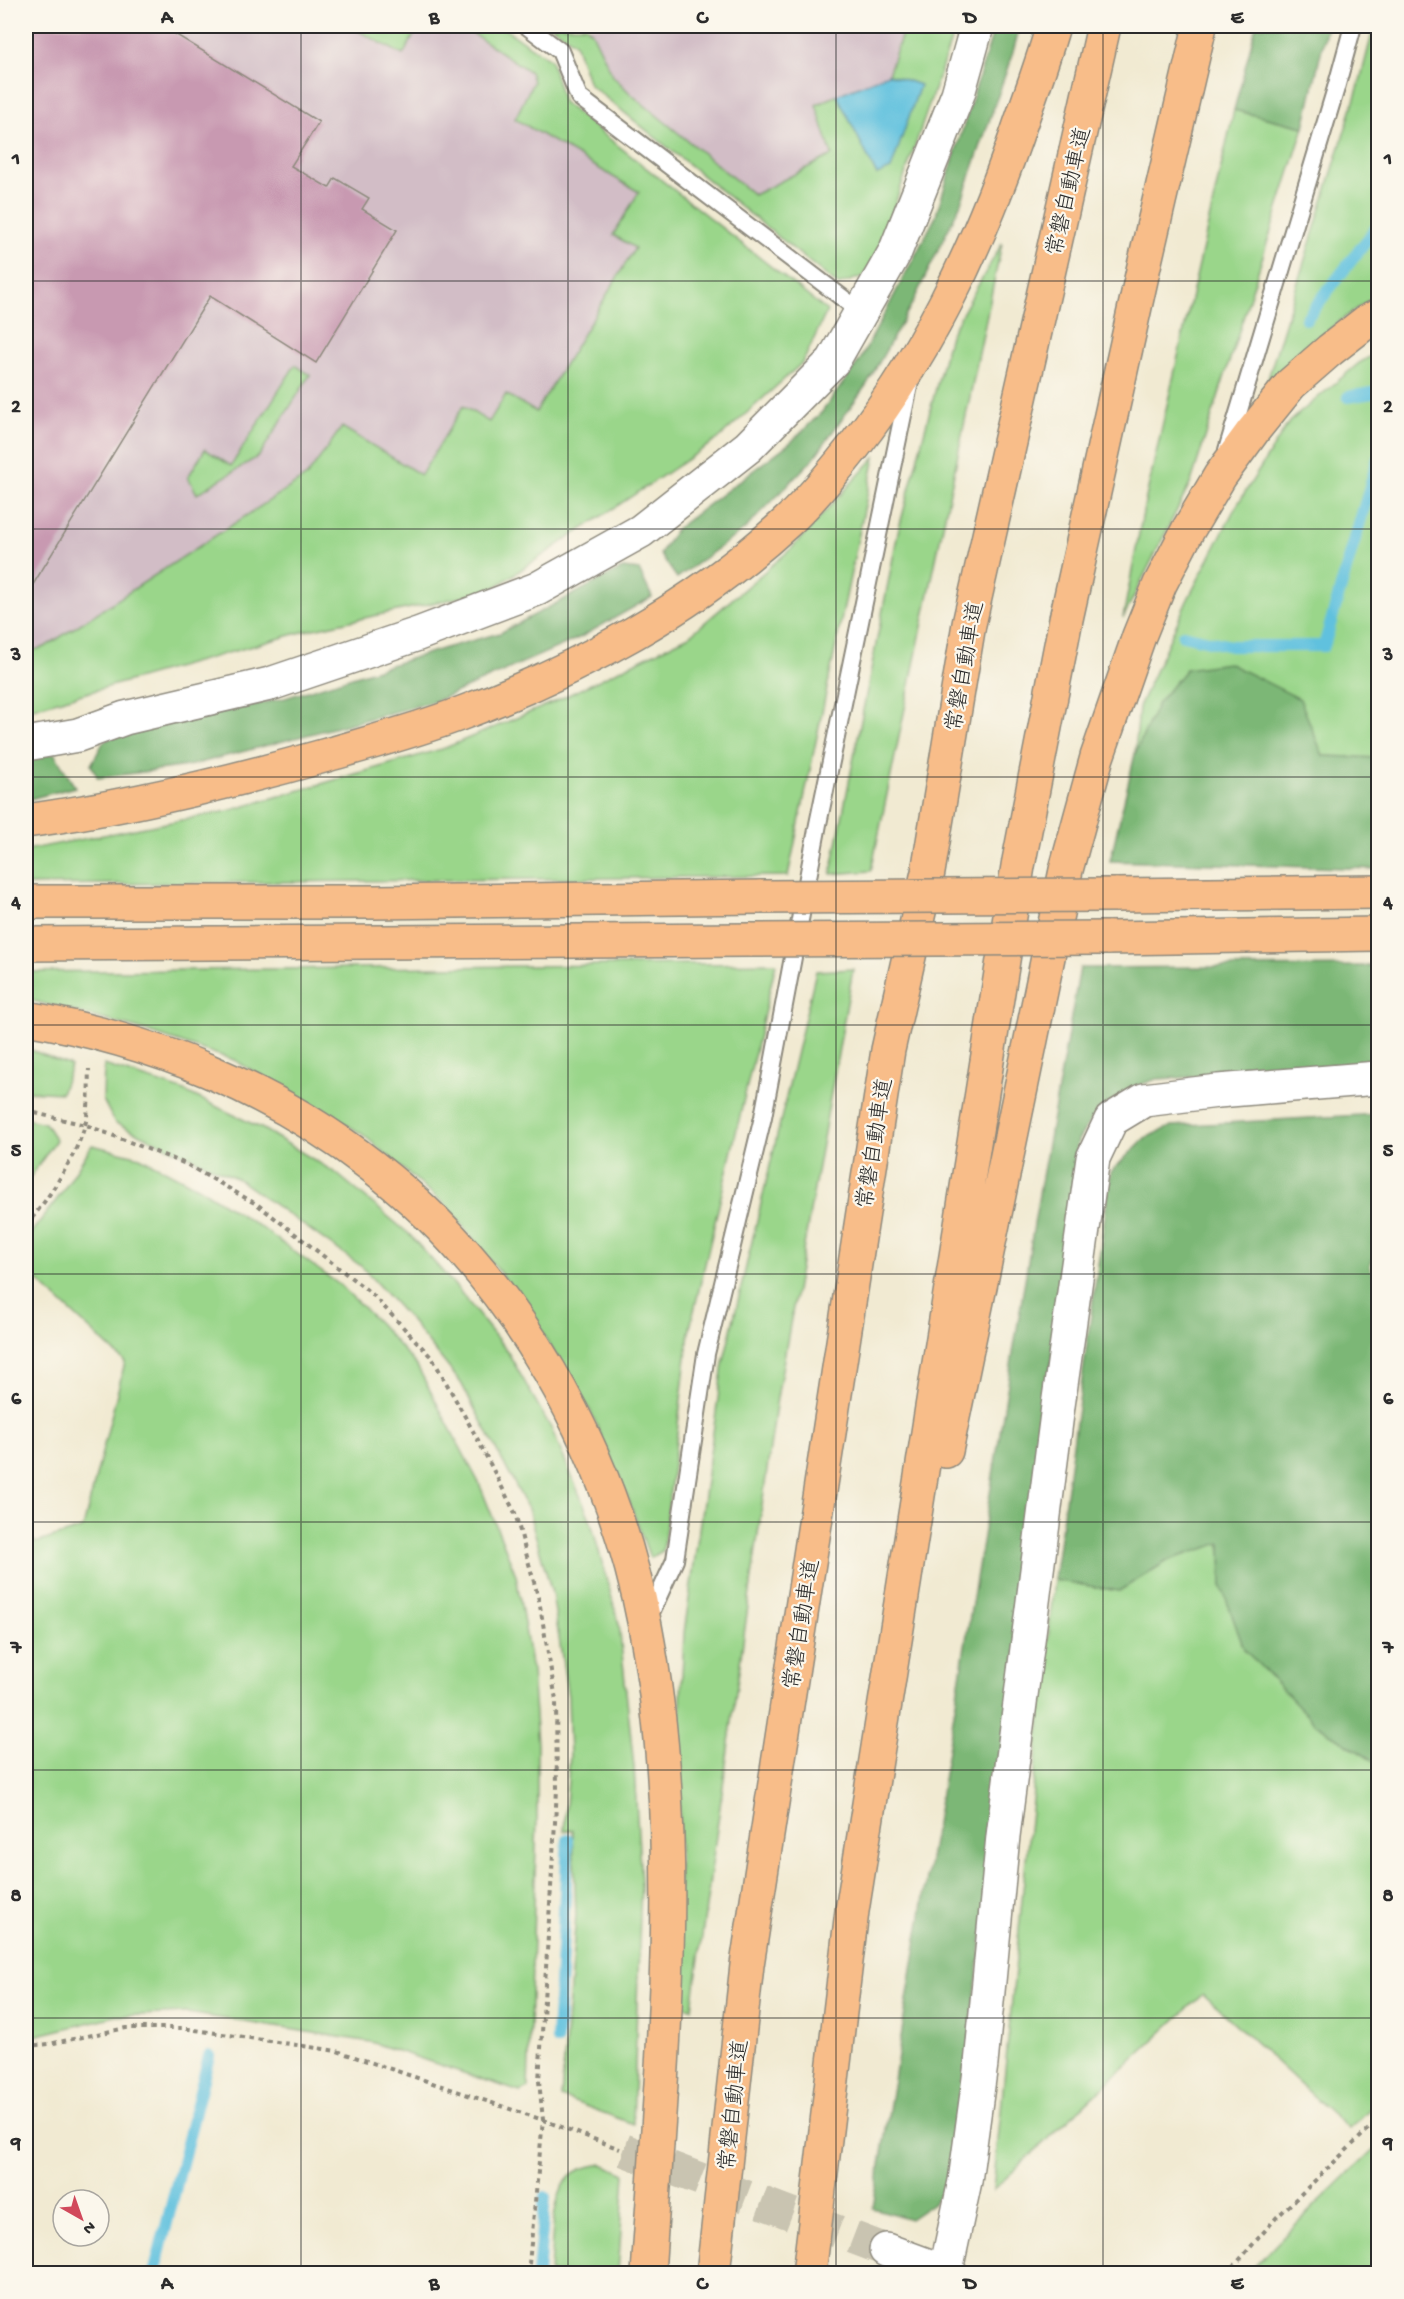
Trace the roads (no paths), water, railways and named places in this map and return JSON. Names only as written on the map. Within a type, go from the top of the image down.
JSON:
[{"type":"highway","points":[[26,821],[165,797],[253,776],[461,714],[535,683],[640,630],[727,570],[789,521],[857,443],[894,393],[914,361],[954,288],[980,231],[1007,164],[1053,26]]},
{"type":"highway","name":"常磐自動車道","points":[[713,2274],[747,1965],[888,1050],[928,872],[969,624],[1104,26]]},
{"type":"highway","points":[[809,2274],[852,1911],[1018,866],[1065,619],[1200,26]]},
{"type":"highway","points":[[852,1911],[1066,870],[1097,757],[1139,636],[1160,584],[1220,476],[1291,384],[1330,350],[1366,322],[1378,316]]},
{"type":"highway","points":[[26,902],[386,902],[1378,892]]},
{"type":"highway","points":[[26,944],[1107,938],[1378,934]]},
{"type":"highway","points":[[26,1018],[59,1024],[175,1057],[280,1105],[325,1133],[372,1166],[447,1234],[509,1310],[561,1389],[608,1491],[645,1625],[657,1707],[668,1873],[667,1980],[648,2274]]},
{"type":"street","points":[[26,744],[78,735],[125,718],[270,684],[418,634],[537,589],[641,531],[748,447],[832,361],[895,252],[958,94],[977,26]]},
{"type":"street","points":[[886,2250],[948,2272],[966,2181],[981,2064],[1003,1836],[1058,1406],[1093,1158],[1111,1120],[1143,1100],[1218,1091],[1378,1078]]},
{"type":"lane","points":[[527,26],[560,51],[579,97],[861,312]]},
{"type":"lane","points":[[1220,476],[1353,26]]},
{"type":"lane","points":[[645,1625],[675,1560],[706,1354],[763,1117],[818,824],[914,361]]},
{"type":"water","points":[[888,74],[920,85],[891,169],[877,175],[837,95]]},
{"type":"waterway","points":[[1306,319],[1378,226]]},
{"type":"waterway","points":[[1348,397],[1378,392]]},
{"type":"waterway","points":[[1183,635],[1231,646],[1324,646],[1378,459]]},
{"type":"waterway","points":[[557,2040],[568,1839]]},
{"type":"waterway","points":[[154,2274],[209,2056]]},
{"type":"waterway","points":[[538,2274],[545,2197]]},
{"type":"tunnel","points":[[624,2150],[886,2250]]}]
